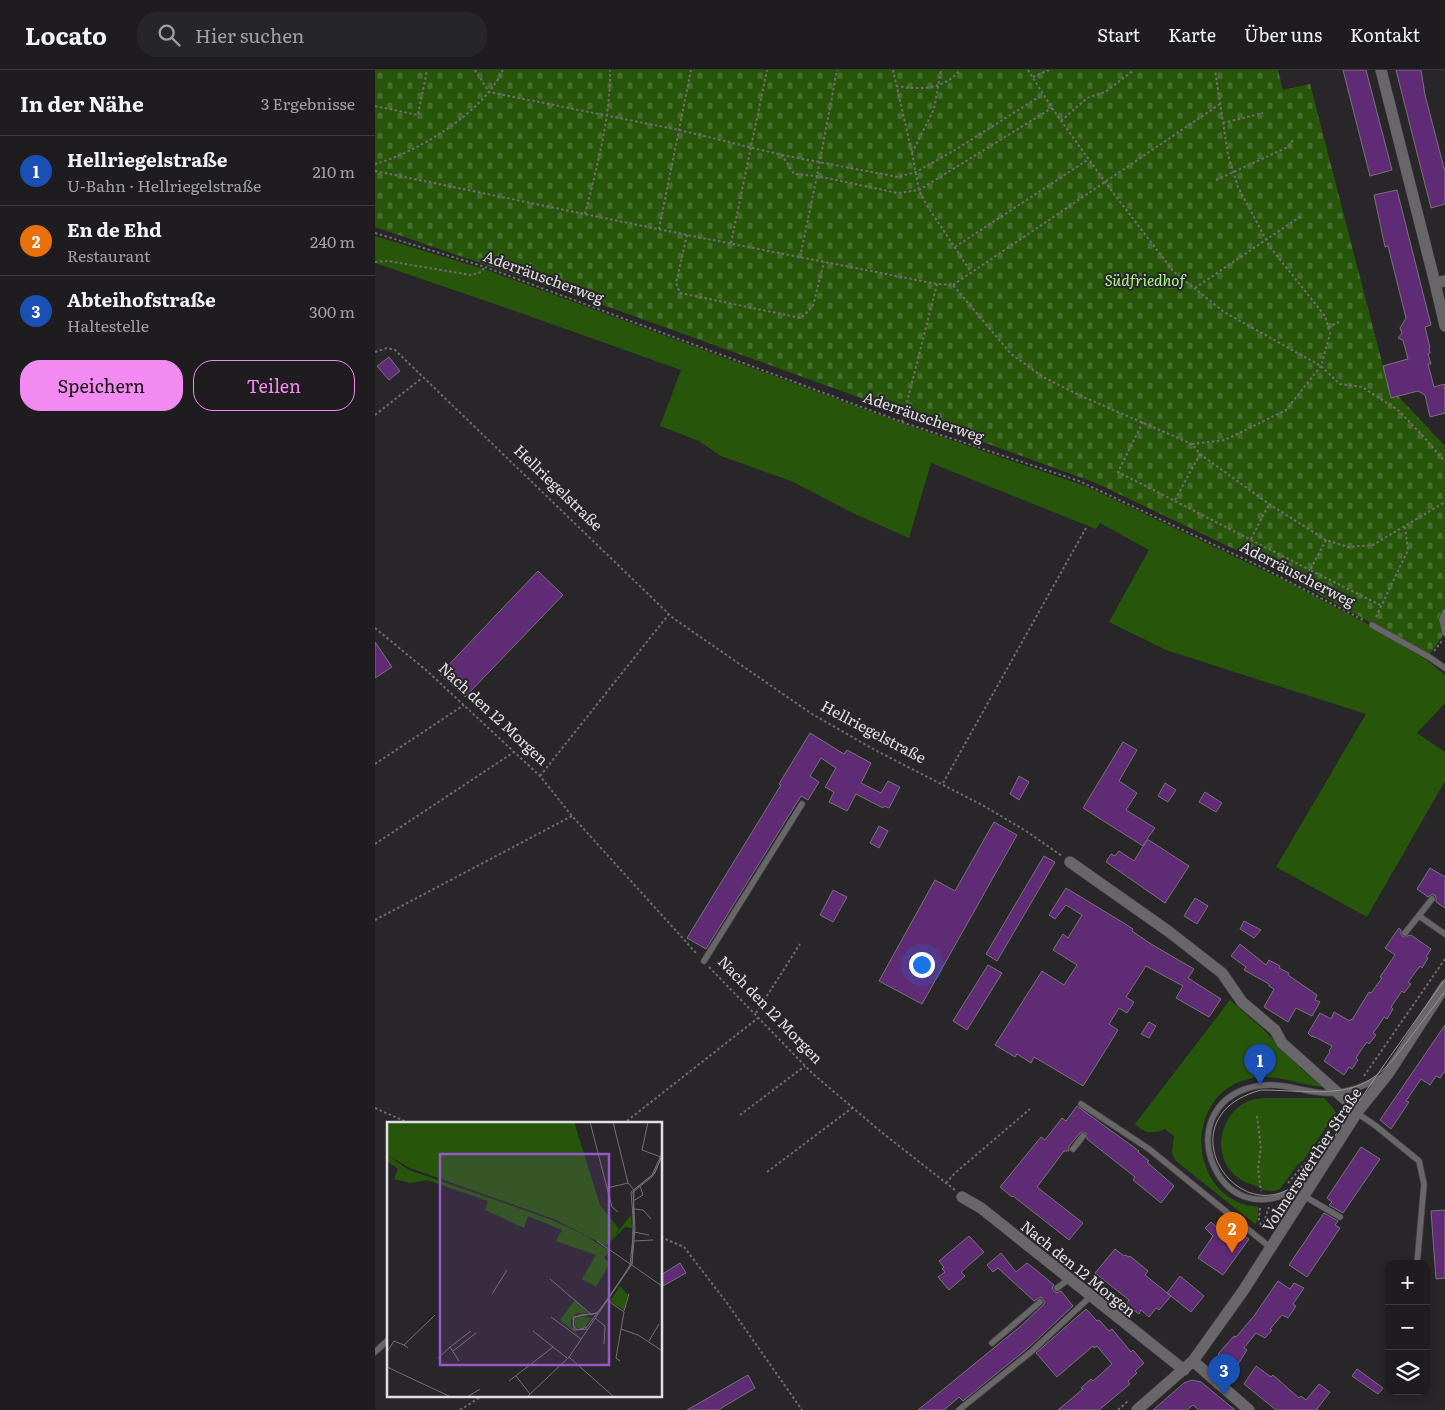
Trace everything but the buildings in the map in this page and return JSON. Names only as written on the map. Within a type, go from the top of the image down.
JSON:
[{"type":"street","points":[[1381,70],[1440,282],[1445,326]]},
{"type":"street","points":[[1070,862],[1168,931],[1221,973],[1242,1002],[1275,1030],[1282,1043],[1357,1112]]},
{"type":"street","name":"Volmerswerther Straße","points":[[1137,1410],[1193,1361],[1243,1291],[1357,1112],[1388,1074],[1441,1000],[1445,986]]},
{"type":"street","name":"Nach den 12 Morgen","points":[[962,1196],[981,1208],[1090,1297],[1184,1370]]},
{"type":"street","points":[[1193,1361],[1249,1410]]},
{"type":"lane","points":[[1445,612],[1442,619],[1445,632]]},
{"type":"lane","points":[[1372,625],[1445,668]]},
{"type":"lane","points":[[704,961],[802,804]]},
{"type":"lane","points":[[1405,933],[1432,899]]},
{"type":"lane","points":[[1419,916],[1445,934]]},
{"type":"lane","points":[[1330,1156],[1308,1181],[1285,1195],[1268,1200],[1253,1199],[1240,1195],[1228,1187],[1214,1168],[1209,1156],[1208,1134],[1213,1116],[1218,1108],[1225,1101],[1249,1087],[1269,1085],[1283,1086],[1317,1094],[1337,1093],[1349,1091],[1388,1074]]},
{"type":"lane","points":[[1081,1104],[1098,1118],[1149,1149],[1271,1248]]},
{"type":"lane","points":[[1357,1112],[1419,1160],[1424,1184],[1417,1260]]},
{"type":"lane","points":[[1073,1149],[1083,1136]]},
{"type":"lane","points":[[1304,1196],[1340,1217]]},
{"type":"lane","points":[[1057,1288],[1069,1279]]},
{"type":"lane","points":[[959,1410],[1031,1352],[1090,1297]]},
{"type":"lane","points":[[991,1343],[1040,1302]]},
{"type":"lane","points":[[375,1352],[387,1341]]},
{"type":"path","points":[[375,106],[418,115],[427,70]]},
{"type":"path","points":[[475,70],[489,92],[898,177],[916,172],[955,150],[1043,94]]},
{"type":"path","points":[[375,164],[403,155],[427,142],[473,109],[498,81],[503,70]]},
{"type":"path","points":[[585,214],[591,197],[606,116],[610,84],[609,70]]},
{"type":"path","points":[[659,229],[691,70]]},
{"type":"path","points":[[731,244],[767,70]]},
{"type":"path","points":[[800,257],[837,70]]},
{"type":"path","points":[[893,70],[919,190],[926,204],[971,272]]},
{"type":"path","points":[[912,153],[934,109],[941,70]]},
{"type":"path","points":[[896,86],[912,89],[937,86],[954,77],[960,70]]},
{"type":"path","points":[[1028,70],[1052,108],[1105,182],[1173,271],[1224,312],[1321,366],[1340,384],[1362,387],[1398,410],[1445,462]]},
{"type":"path","points":[[1033,77],[1049,70]]},
{"type":"path","points":[[1061,121],[1087,98],[1105,92],[1134,70]]},
{"type":"path","points":[[1192,444],[1225,440],[1286,410],[1321,366],[1330,334],[1325,316],[1270,247],[1238,187],[1228,155],[1215,70]]},
{"type":"path","points":[[375,171],[731,244],[937,284],[953,285],[1220,104]]},
{"type":"path","points":[[782,154],[794,174],[817,176],[898,193],[919,190],[1052,108]]},
{"type":"path","points":[[1223,123],[1263,113]]},
{"type":"path","points":[[1216,180],[1288,147],[1293,140]]},
{"type":"path","points":[[955,247],[1089,159]]},
{"type":"path","points":[[1195,288],[1301,216]]},
{"type":"path","name":"Aderräuscherweg","points":[[375,233],[485,267],[902,422],[1079,481],[1259,566],[1372,625]]},
{"type":"path","points":[[687,235],[676,283],[680,293],[801,318],[813,306],[824,262]]},
{"type":"path","points":[[375,262],[388,261],[471,275],[481,272],[485,267]]},
{"type":"path","points":[[902,422],[937,284]]},
{"type":"path","points":[[953,285],[1011,354],[1043,377],[1081,396],[1192,444],[1199,454],[1269,504],[1326,540],[1348,547],[1373,545],[1445,502]]},
{"type":"path","points":[[1328,327],[1339,322]]},
{"type":"path","name":"Hellriegelstraße","points":[[375,352],[387,348],[395,350],[669,614],[812,714],[1026,831],[1070,862]]},
{"type":"path","points":[[375,415],[423,377]]},
{"type":"path","points":[[1143,422],[1118,472],[1382,606]]},
{"type":"path","points":[[1175,500],[1199,454]]},
{"type":"path","points":[[1251,539],[1269,504]]},
{"type":"path","points":[[1372,625],[1408,550],[1405,527]]},
{"type":"path","points":[[942,784],[1086,528]]},
{"type":"path","points":[[1310,570],[1326,540]]},
{"type":"path","points":[[540,776],[669,614]]},
{"type":"path","name":"Nach den 12 Morgen","points":[[375,628],[426,670],[540,776],[572,816],[704,961],[805,1066],[852,1108],[962,1196]]},
{"type":"path","points":[[1429,657],[1445,637]]},
{"type":"path","points":[[375,764],[465,705]]},
{"type":"path","points":[[375,844],[514,752]]},
{"type":"path","points":[[375,920],[572,816]]},
{"type":"path","points":[[755,1014],[801,944]]},
{"type":"path","points":[[1362,1080],[1445,959]]},
{"type":"path","points":[[626,1122],[758,1018]]},
{"type":"path","points":[[739,1115],[805,1066]]},
{"type":"path","points":[[1283,1188],[1306,1162],[1344,1106]]},
{"type":"path","points":[[375,1108],[406,1122]]},
{"type":"path","points":[[767,1172],[852,1108]]},
{"type":"path","points":[[946,1183],[955,1173],[1030,1109]]},
{"type":"path","points":[[1257,1116],[1261,1148],[1258,1168],[1261,1180],[1259,1220],[1262,1228],[1269,1207]]},
{"type":"path","points":[[663,1238],[684,1247],[727,1303],[803,1410]]},
{"type":"path","points":[[460,1410],[479,1398]]},
{"type":"green space","name":"Südfriedhof","points":[[375,70],[1278,70],[1283,90],[1310,84],[1391,397],[1398,396],[1445,446],[1445,633],[1429,655],[1261,562],[1096,483],[620,311],[375,227]]},
{"type":"green space","points":[[375,236],[484,269],[902,423],[1088,487],[1286,581],[1371,626],[1425,659],[1445,675],[1445,703],[1417,733],[1445,752],[1445,781],[1367,917],[1276,867],[1366,714],[1166,650],[1109,622],[1149,550],[1100,523],[1096,529],[931,463],[909,538],[857,515],[791,481],[721,456],[699,441],[660,426],[681,370],[375,263]]},
{"type":"green space","points":[[1230,1000],[1263,1029],[1302,1070],[1324,1087],[1277,1078],[1258,1077],[1248,1079],[1226,1089],[1211,1105],[1203,1125],[1202,1147],[1206,1168],[1217,1187],[1235,1200],[1258,1207],[1258,1220],[1255,1224],[1176,1161],[1172,1153],[1174,1136],[1165,1129],[1149,1132],[1142,1130],[1135,1124]]},
{"type":"green space","points":[[1262,1098],[1324,1098],[1336,1113],[1303,1161],[1298,1164],[1280,1189],[1274,1191],[1262,1190],[1243,1181],[1230,1170],[1222,1152],[1221,1142],[1226,1123],[1238,1108],[1246,1102]]},
{"type":"tram line","points":[[1445,979],[1377,1075],[1311,1170],[1286,1191],[1261,1195],[1239,1187],[1222,1170],[1214,1149],[1215,1126],[1230,1105],[1261,1090],[1332,1091],[1355,1087],[1366,1082],[1376,1076],[1384,1068],[1393,1060],[1445,991]]},
{"type":"place","name":"Hellriegelstraße","points":[[1260,1085]]},
{"type":"place","name":"En de Ehd","points":[[1232,1253]]},
{"type":"place","name":"Abteihofstraße","points":[[1224,1395]]}]
